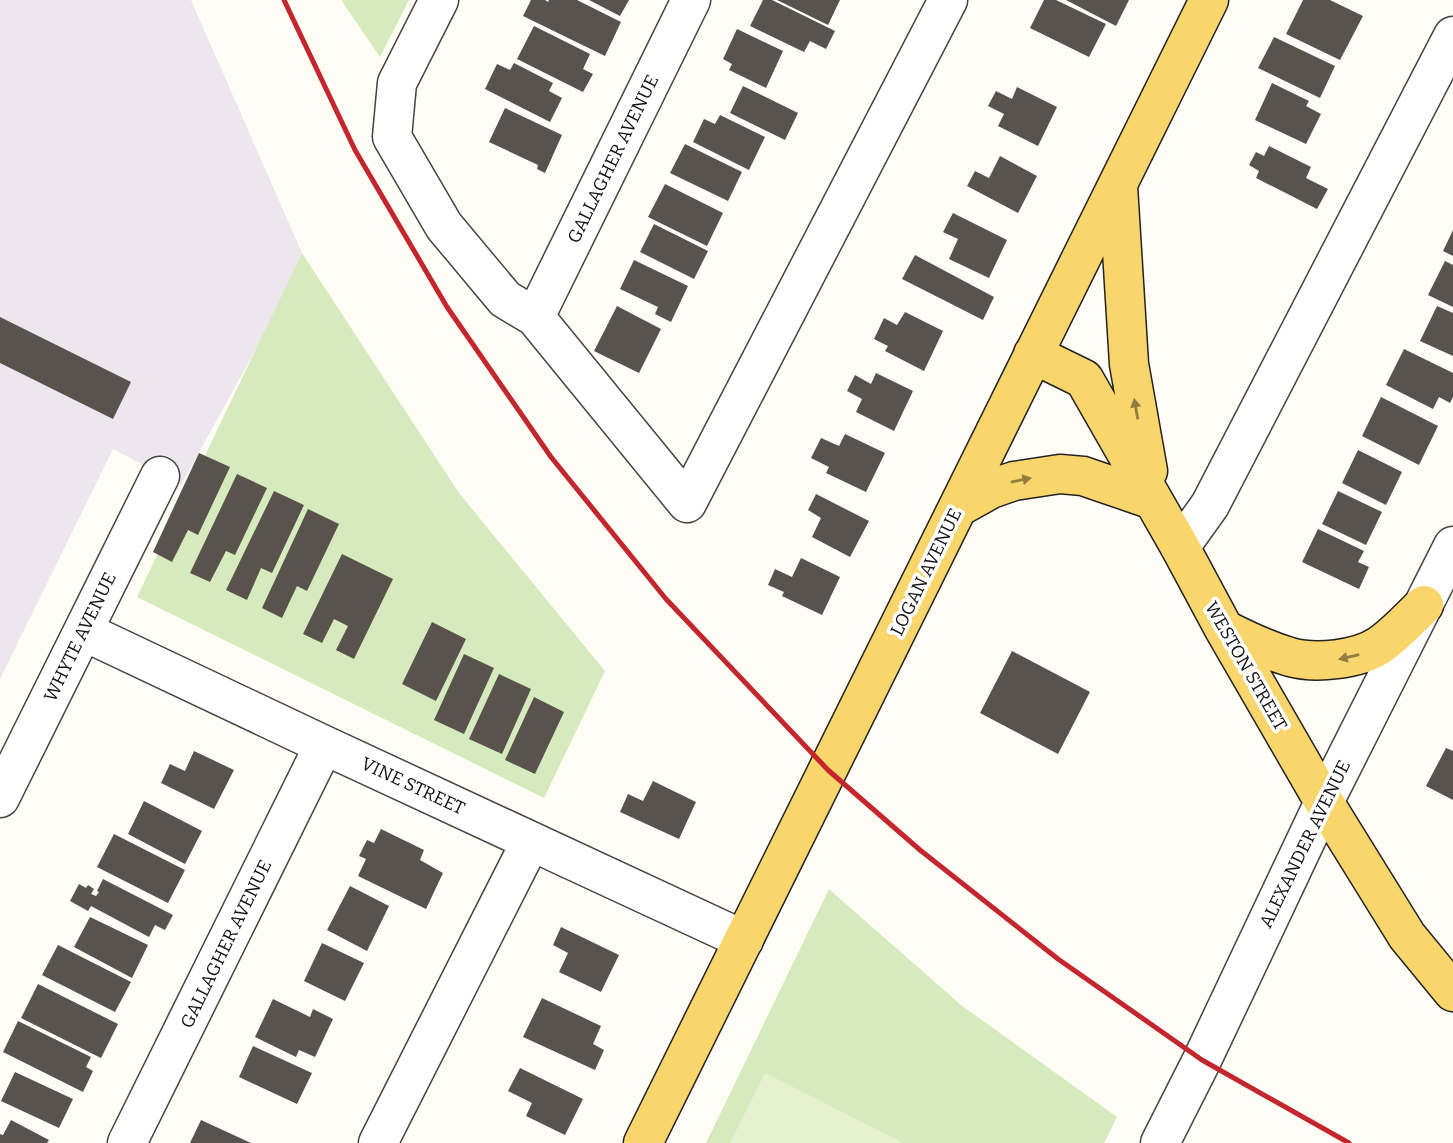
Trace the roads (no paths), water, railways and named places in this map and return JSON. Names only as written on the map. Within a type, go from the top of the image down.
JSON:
[{"type":"main road","name":"LOGAN AVENUE","points":[[643,1143],[1209,0]]},
{"type":"main road","points":[[959,506],[991,489],[1014,481],[1060,474],[1083,476],[1153,500],[1129,364],[1118,183]]},
{"type":"main road","name":"WESTON STREET","points":[[1033,354],[1084,379],[1324,802],[1407,936],[1453,992]]},
{"type":"main road","points":[[1224,629],[1250,642],[1292,657],[1337,659],[1363,653],[1380,645],[1424,605]]},
{"type":"street","points":[[439,0],[397,83],[392,136],[444,226],[505,299],[536,317],[687,503],[948,0]]},
{"type":"street","name":"GALLAGHER AVENUE","points":[[536,317],[691,0]]},
{"type":"street","points":[[1180,547],[1210,505],[1453,36]]},
{"type":"street","name":"WHYTE AVENUE","points":[[0,798],[160,476]]},
{"type":"street","name":"ALEXANDER AVENUE","points":[[1160,1143],[1324,802],[1453,546]]},
{"type":"street","name":"VINE STREET","points":[[83,631],[744,940]]},
{"type":"street","name":"GALLAGHER AVENUE","points":[[127,1143],[324,745]]},
{"type":"street","points":[[378,1143],[531,841]]},
{"type":"railway","points":[[284,0],[355,150],[447,307],[551,457],[666,599],[828,770],[920,850],[1058,959],[1202,1060],[1349,1143]]}]
